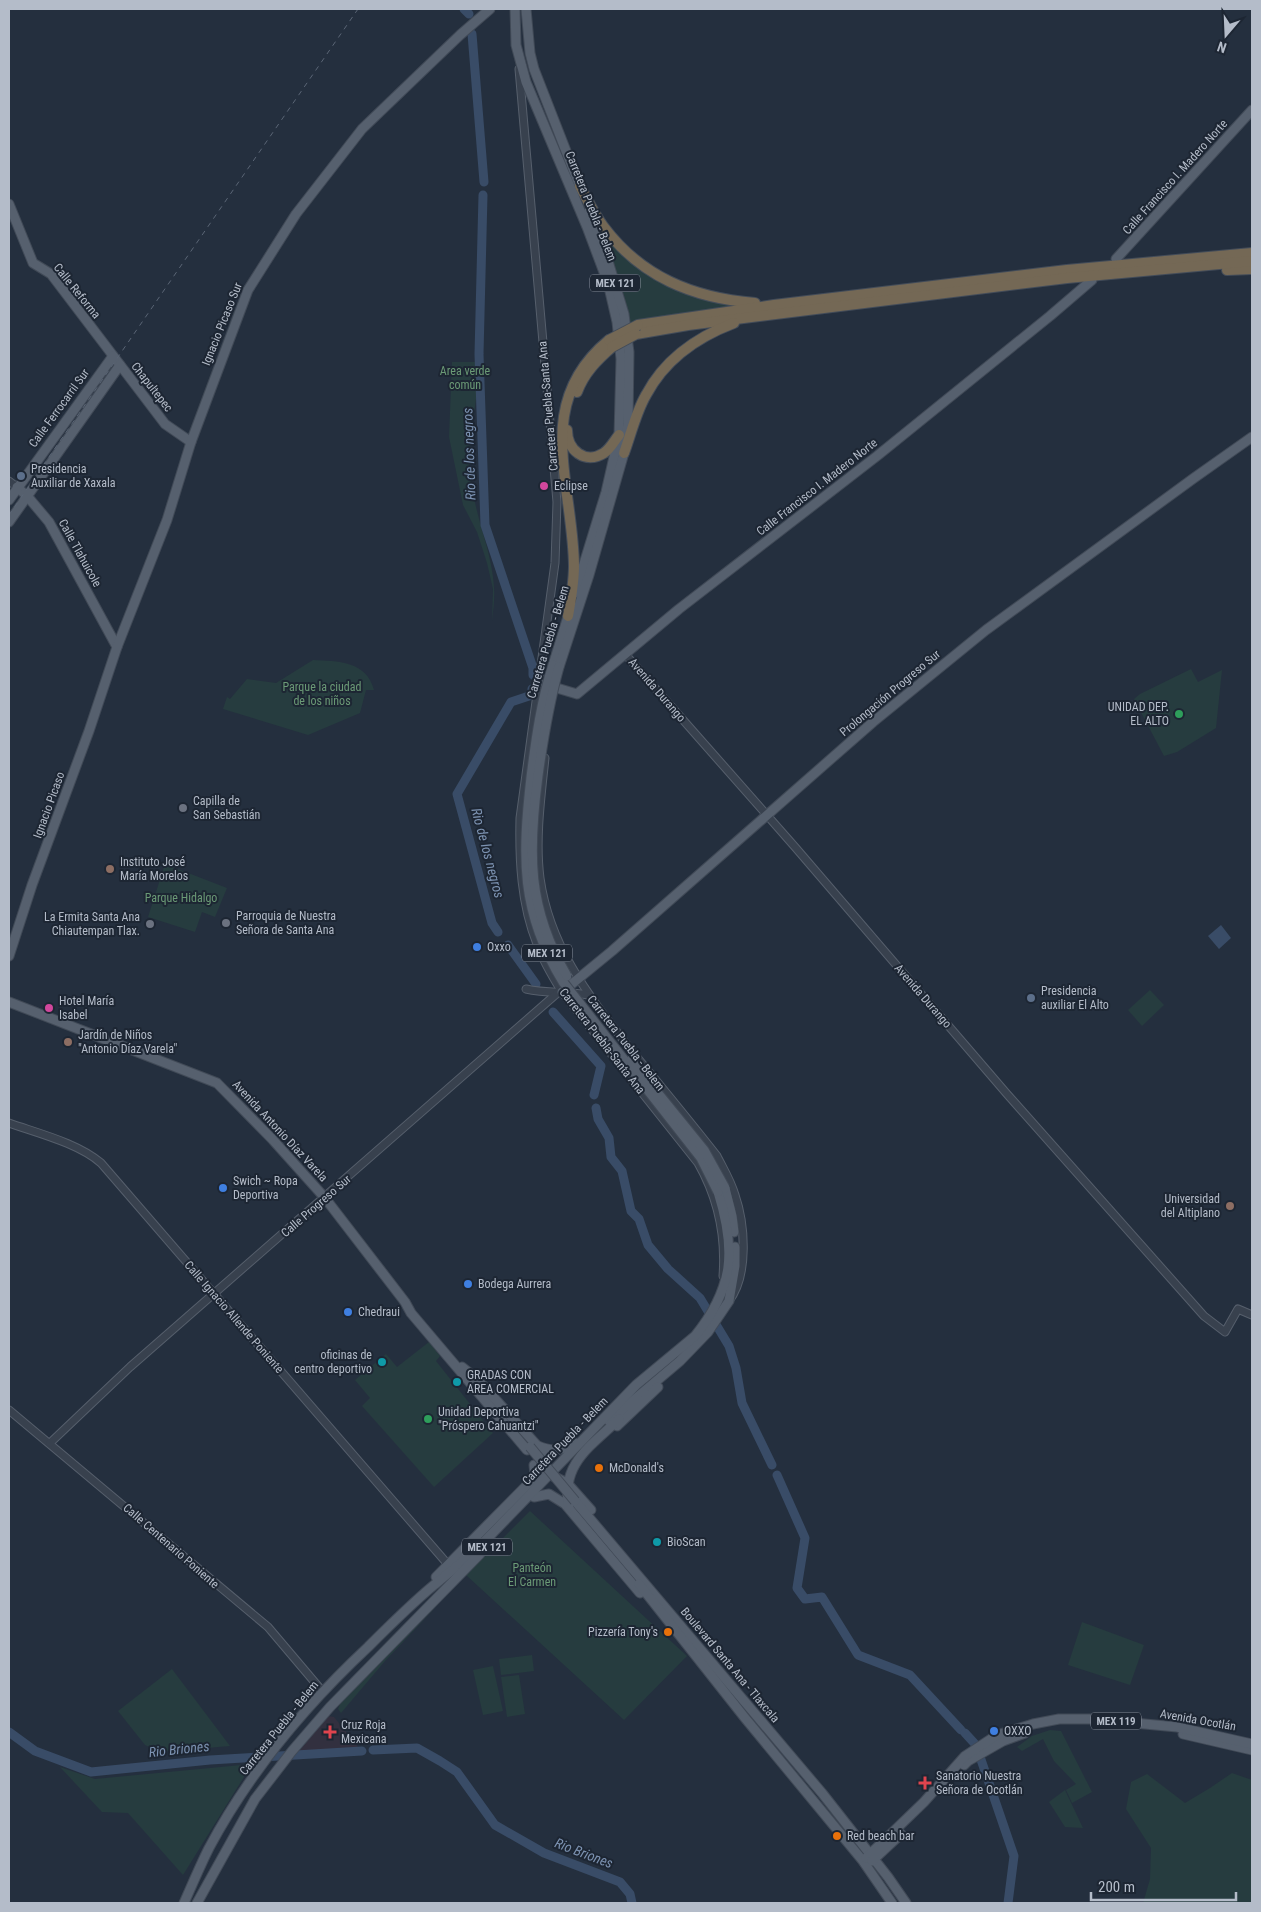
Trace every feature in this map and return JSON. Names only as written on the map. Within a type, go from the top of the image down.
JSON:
[{"type":"highway","points":[[580,186],[602,225],[626,252],[647,270],[669,282],[701,294],[732,302],[774,305]]},
{"type":"highway","points":[[1226,254],[1252,249]]},
{"type":"highway","points":[[568,616],[574,566],[564,468],[562,425],[565,406],[580,370],[593,352],[637,330],[774,305],[1067,270],[1252,253]]},
{"type":"highway","points":[[637,330],[1067,278],[1252,262]]},
{"type":"highway","points":[[1181,267],[1231,270],[1252,269]]},
{"type":"highway","points":[[624,453],[645,396],[659,374],[677,355],[714,331],[752,317]]},
{"type":"highway","points":[[610,343],[580,384],[570,412],[567,436],[575,451],[581,456],[590,458],[605,452],[619,435]]},
{"type":"main road","name":"Ignacio Picaso Sur","points":[[112,662],[166,520],[192,442],[248,290],[296,214],[362,130],[460,35],[490,9]]},
{"type":"main road","name":"Carretera Puebla - Belem","points":[[515,9],[519,59],[526,82],[587,227],[608,283],[617,322],[621,359],[619,435],[606,492],[568,616],[556,666],[544,732],[534,807],[531,855],[532,876],[548,940],[570,982],[704,1150],[722,1190],[729,1238],[723,1302],[705,1329],[680,1361],[547,1474]]},
{"type":"main road","name":"Carretera Puebla - Belem","points":[[526,9],[530,53],[534,69],[604,248],[624,314],[629,352],[628,424],[624,453],[589,575],[556,666],[538,725],[524,846],[528,892],[541,939],[563,982],[701,1158],[722,1190]]},
{"type":"main road","name":"Calle Francisco I. Madero Norte","points":[[1116,259],[1252,110]]},
{"type":"main road","name":"Calle Reforma","points":[[9,204],[33,263],[51,274],[120,365]]},
{"type":"main road","name":"Calle Francisco I. Madero Norte","points":[[544,684],[577,694],[679,610],[877,456],[1092,280]]},
{"type":"main road","name":"Calle Ferrocarril Sur","points":[[9,500],[113,356]]},
{"type":"main road","name":"Chapultepec","points":[[120,365],[165,424],[192,442]]},
{"type":"main road","points":[[9,522],[120,365]]},
{"type":"main road","name":"Prolongación Progreso Sur","points":[[562,992],[879,716],[986,630],[1252,437]]},
{"type":"main road","name":"Calle Tlahuicole","points":[[17,487],[49,522],[117,646]]},
{"type":"main road","name":"Ignacio Picaso","points":[[9,956],[112,662]]},
{"type":"main road","name":"Avenida Antonio Díaz Varela","points":[[9,1002],[217,1083],[273,1140],[325,1198],[405,1302],[411,1313],[473,1386],[533,1452]]},
{"type":"main road","name":"Avenida Antonio Díaz Varela","points":[[405,1302],[410,1305],[431,1329],[533,1452]]},
{"type":"main road","name":"Carretera Puebla - Belem","points":[[197,1903],[255,1799],[292,1751],[330,1707],[534,1497],[547,1474],[636,1385],[705,1329]]},
{"type":"main road","points":[[574,1502],[568,1484],[571,1470],[576,1460],[627,1411],[669,1358]]},
{"type":"main road","points":[[574,1502],[575,1476],[582,1460],[668,1377],[680,1361]]},
{"type":"main road","points":[[533,1452],[559,1450],[569,1447],[582,1439]]},
{"type":"main road","points":[[533,1452],[545,1458],[547,1474]]},
{"type":"main road","points":[[533,1452],[547,1474],[568,1484],[574,1502]]},
{"type":"main road","name":"Boulevard Santa Ana - Tlaxcala","points":[[533,1452],[658,1604],[785,1767],[868,1860],[888,1877],[906,1903]]},
{"type":"main road","points":[[418,1616],[451,1568],[547,1474]]},
{"type":"main road","points":[[534,1497],[542,1494],[552,1495],[574,1502]]},
{"type":"main road","name":"Carretera Puebla - Belem","points":[[184,1903],[209,1849],[229,1814],[264,1763],[323,1692],[376,1638],[451,1568]]},
{"type":"main road","name":"Boulevard Santa Ana - Tlaxcala","points":[[658,1604],[794,1759],[858,1838],[892,1903]]},
{"type":"main road","points":[[376,1638],[377,1647],[385,1649]]},
{"type":"main road","points":[[355,1659],[360,1657],[365,1660],[367,1664],[365,1670]]},
{"type":"main road","name":"Avenida Ocotlán","points":[[868,1860],[883,1848],[974,1753],[997,1736],[1033,1724],[1059,1719],[1091,1719],[1178,1727],[1252,1744]]},
{"type":"main road","name":"Avenida Ocotlán","points":[[984,1747],[1037,1728],[1056,1724],[1090,1724],[1177,1733],[1252,1750]]},
{"type":"main road","points":[[785,1767],[794,1759]]},
{"type":"main road","points":[[858,1838],[883,1848],[883,1862],[888,1877]]},
{"type":"street","name":"Carretera Puebla-Santa Ana","points":[[519,59],[557,502],[556,564],[544,684],[530,737],[520,818],[520,858],[524,894],[536,942],[553,978],[562,992],[591,1026],[698,1163],[707,1179],[715,1201],[722,1233],[723,1302]]},
{"type":"street","name":"Calle Tlahuicole","points":[[9,481],[17,487]]},
{"type":"street","name":"Avenida Durango","points":[[625,654],[766,816],[795,846],[1007,1094],[1204,1316],[1225,1332],[1238,1308],[1252,1315]]},
{"type":"street","name":"Carretera Puebla - Belem","points":[[544,732],[546,745],[538,858],[542,888],[551,921],[570,966],[605,1015],[717,1156],[735,1194],[743,1242],[742,1267],[735,1293],[723,1302]]},
{"type":"street","points":[[524,894],[533,898],[540,893],[542,888]]},
{"type":"street","points":[[530,920],[538,917],[551,921]]},
{"type":"street","points":[[562,992],[570,966]]},
{"type":"street","points":[[553,978],[579,979],[572,1003]]},
{"type":"street","points":[[526,989],[590,995]]},
{"type":"street","name":"Calle Progreso Sur","points":[[50,1443],[130,1367],[562,992]]},
{"type":"street","points":[[591,1026],[605,1015]]},
{"type":"street","name":"Calle Ignacio Allende Poniente","points":[[9,1123],[64,1143],[93,1156],[101,1163],[451,1568]]},
{"type":"street","name":"Calle Centenario Poniente","points":[[9,1410],[268,1627],[323,1692]]},
{"type":"shaded area","name":"Cruz Roja Mexicana","points":[[328,1716],[334,1717],[359,1748],[297,1754]]},
{"type":"green space","points":[[600,226],[668,286],[706,300],[745,308],[628,325],[624,295]]},
{"type":"green space","name":"Area verde común","points":[[452,362],[479,362],[471,440],[470,472],[474,500],[493,574],[494,596],[492,622],[493,589],[487,563],[477,532],[463,505],[449,437]]},
{"type":"green space","name":"Parque la ciudad de los niños","points":[[313,660],[350,664],[365,673],[374,690],[366,690],[360,713],[308,735],[223,709],[227,697],[230,699],[247,679],[276,683]]},
{"type":"green space","name":"UNIDAD DEP. EL ALTO","points":[[1191,669],[1198,682],[1222,670],[1216,728],[1177,752],[1164,756],[1134,699],[1140,694]]},
{"type":"green space","name":"Parque Hidalgo","points":[[165,864],[227,888],[215,917],[202,912],[195,932],[148,917]]},
{"type":"green space","points":[[1150,990],[1164,1005],[1142,1026],[1128,1010]]},
{"type":"green space","name":"Unidad Deportiva \"Próspero Cahuantzi\"","points":[[429,1342],[440,1356],[436,1361],[493,1433],[434,1487],[362,1406],[370,1398],[355,1380],[386,1354],[397,1367]]},
{"type":"green space","name":"Panteón El Carmen","points":[[530,1511],[687,1656],[624,1720],[466,1575]]},
{"type":"green space","points":[[439,1604],[385,1661],[341,1713],[338,1709],[340,1704]]},
{"type":"green space","points":[[1082,1622],[1144,1645],[1130,1685],[1068,1665]]},
{"type":"green space","points":[[532,1655],[534,1671],[501,1675],[499,1659]]},
{"type":"green space","points":[[493,1666],[503,1711],[483,1715],[473,1670]]},
{"type":"green space","points":[[172,1669],[230,1746],[160,1752],[145,1745],[118,1711]]},
{"type":"green space","points":[[519,1675],[525,1714],[507,1717],[501,1677]]},
{"type":"green space","points":[[1050,1730],[1061,1731],[1092,1792],[1072,1803],[1066,1790],[1076,1784],[1054,1761],[1043,1739],[1022,1751],[1017,1747],[1032,1736]]},
{"type":"green space","points":[[252,1764],[183,1875],[128,1813],[102,1812],[60,1767],[95,1779]]},
{"type":"green space","points":[[1232,1773],[1252,1780],[1252,1903],[1143,1903],[1150,1879],[1151,1848],[1126,1809],[1131,1782],[1147,1774],[1185,1803]]},
{"type":"green space","points":[[1065,1790],[1083,1828],[1065,1827],[1049,1802]]},
{"type":"water","points":[[1221,925],[1231,938],[1219,949],[1208,936]]},
{"type":"waterway","name":"Rio de los negros","points":[[464,9],[469,14]]},
{"type":"waterway","name":"Rio de los negros","points":[[472,34],[484,182]]},
{"type":"waterway","name":"Rio de los negros","points":[[483,195],[479,354],[485,525],[533,668],[533,675]]},
{"type":"waterway","name":"Rio de los negros","points":[[498,932],[492,923],[457,794],[511,702],[532,695],[532,689]]},
{"type":"waterway","name":"Rio de los negros","points":[[508,945],[536,984]]},
{"type":"waterway","name":"Rio de los negros","points":[[553,1012],[601,1066],[594,1095]]},
{"type":"waterway","name":"Rio de los negros","points":[[596,1108],[598,1119],[609,1138],[611,1157],[622,1171],[631,1211],[639,1219],[648,1245],[668,1269],[700,1298],[729,1346],[736,1368],[742,1403],[772,1465]]},
{"type":"waterway","name":"Rio de los negros","points":[[777,1475],[805,1538],[797,1588],[805,1599],[822,1597],[858,1655],[910,1675],[961,1730]]},
{"type":"waterway","name":"Rio Briones","points":[[9,1732],[35,1751],[91,1772],[210,1760],[362,1751]]},
{"type":"waterway","name":"Rio de los negros","points":[[965,1733],[976,1745],[1014,1856],[1008,1903]]},
{"type":"waterway","name":"Rio Briones","points":[[373,1750],[417,1748],[440,1761],[457,1772],[495,1825],[544,1853],[620,1882],[630,1894],[632,1903]]},
{"type":"railway","points":[[9,515],[358,9]]},
{"type":"place","name":"Presidencia Auxiliar de Xaxala","points":[[21,476]]},
{"type":"place","name":"Eclipse","points":[[544,486]]},
{"type":"place","name":"UNIDAD DEP. EL ALTO","points":[[1179,714]]},
{"type":"place","name":"Capilla de San Sebastián","points":[[183,808]]},
{"type":"place","name":"Instituto José María Morelos","points":[[110,869]]},
{"type":"place","name":"Parroquia de Nuestra Señora de Santa Ana","points":[[226,923]]},
{"type":"place","name":"La Ermita Santa Ana Chiautempan Tlax.","points":[[150,924]]},
{"type":"place","name":"Oxxo","points":[[477,947]]},
{"type":"place","name":"Presidencia auxiliar El Alto","points":[[1031,998]]},
{"type":"place","name":"Hotel María Isabel","points":[[49,1008]]},
{"type":"place","name":"Jardín de Niños \"Antonio Díaz Varela\"","points":[[68,1042]]},
{"type":"place","name":"Swich ~ Ropa Deportiva","points":[[223,1188]]},
{"type":"place","name":"Universidad del Altiplano","points":[[1230,1206]]},
{"type":"place","name":"Bodega Aurrera","points":[[468,1284]]},
{"type":"place","name":"Chedraui","points":[[348,1312]]},
{"type":"place","name":"oficinas de centro deportivo","points":[[382,1362]]},
{"type":"place","name":"GRADAS CON AREA COMERCIAL","points":[[457,1382]]},
{"type":"place","name":"Unidad Deportiva \"Próspero Cahuantzi\"","points":[[428,1419]]},
{"type":"place","name":"McDonald's","points":[[599,1468]]},
{"type":"place","name":"BioScan","points":[[657,1542]]},
{"type":"place","name":"Pizzería Tony's","points":[[668,1632]]},
{"type":"place","name":"OXXO","points":[[994,1731]]},
{"type":"place","name":"Cruz Roja Mexicana","points":[[330,1732]]},
{"type":"place","name":"Sanatorio Nuestra Señora de Ocotlán","points":[[925,1783]]},
{"type":"place","name":"Red beach bar","points":[[837,1836]]}]
